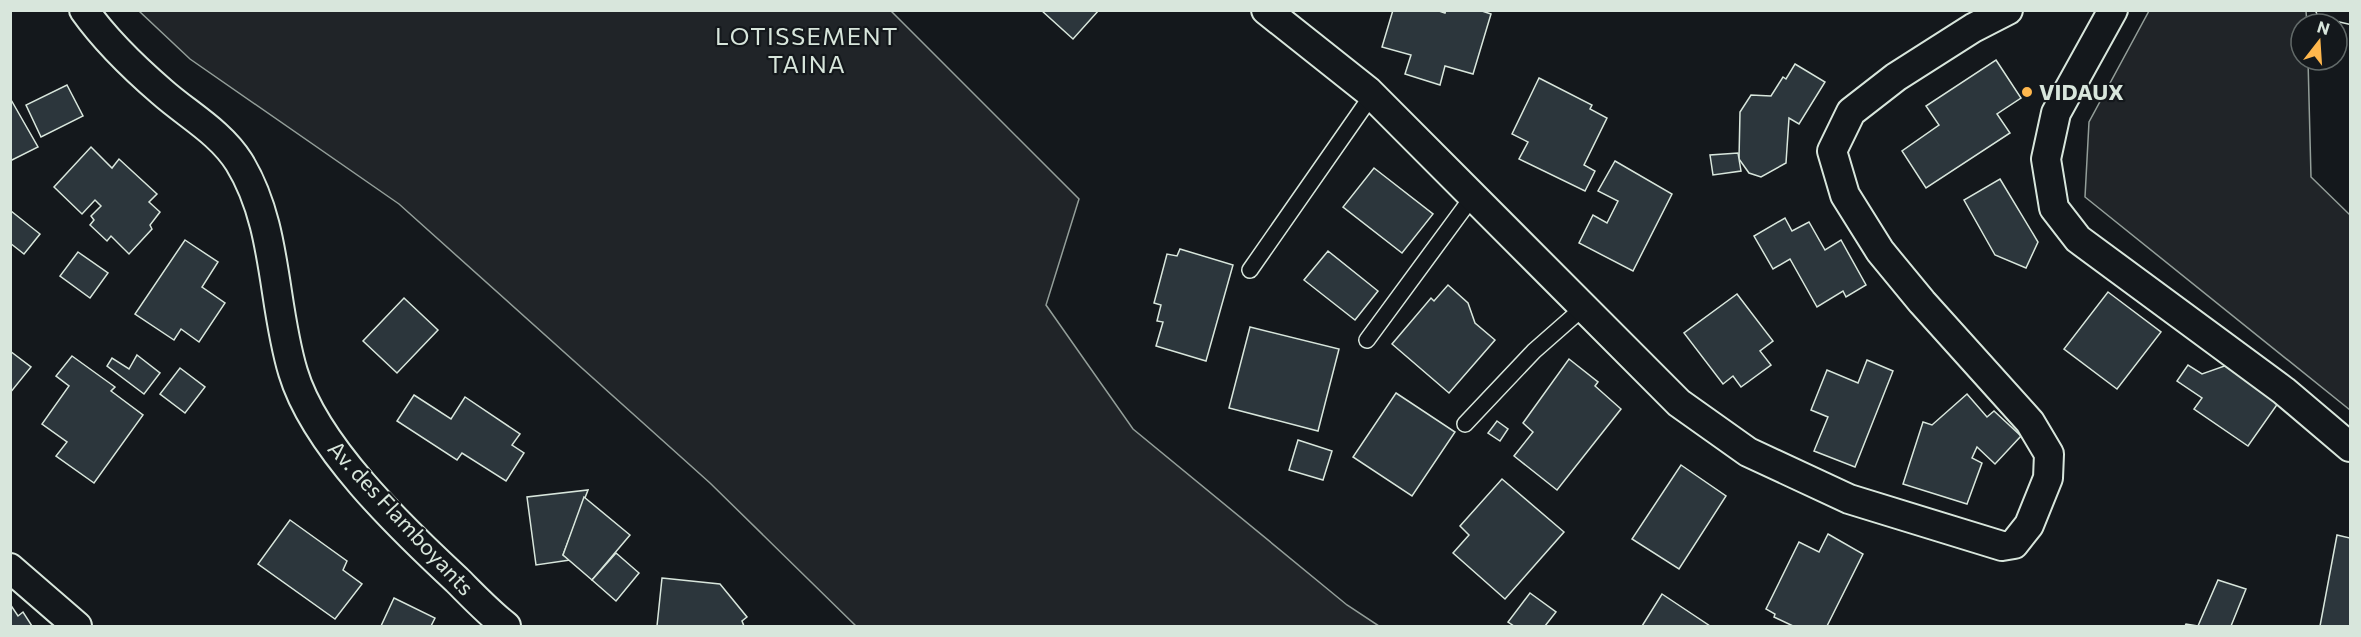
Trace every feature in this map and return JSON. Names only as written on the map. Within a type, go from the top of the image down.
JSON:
[{"type":"street","name":"Av. des Flamboyants","points":[[84,10],[132,66],[206,126],[238,160],[255,195],[265,227],[293,372],[309,409],[330,444],[370,491],[428,553],[506,627]]},
{"type":"street","points":[[1266,10],[1372,95],[1679,402],[1748,452],[1849,499],[1990,544],[2014,544],[2029,525],[2048,478],[2049,454],[2030,422],[1922,302],[1880,251],[1845,195],[1832,151],[1851,112],[1896,77],[1973,28],[2008,10]]},
{"type":"street","points":[[2114,10],[2056,113],[2046,159],[2054,208],[2078,239],[2283,391],[2350,447]]},
{"type":"street","points":[[10,568],[77,627]]},
{"type":"lane","points":[[2324,10],[2350,16]]},
{"type":"lane","points":[[1250,270],[1372,95]]},
{"type":"lane","points":[[1366,340],[1473,196]]},
{"type":"lane","points":[[1465,424],[1534,351],[1584,307]]},
{"type":"shaded area","points":[[139,11],[891,11],[1079,199],[1046,305],[1133,429],[1347,605],[1379,626],[856,626],[710,483],[399,204],[190,59]]},
{"type":"shaded area","points":[[2149,11],[2306,11],[2289,12],[2289,72],[2308,72],[2311,177],[2350,215],[2350,410],[2085,197],[2089,122]]},
{"type":"building","points":[[1041,10],[1099,10],[1073,39]]},
{"type":"building","points":[[1393,10],[1436,10],[1445,13],[1446,10],[1479,10],[1491,14],[1473,74],[1445,66],[1440,85],[1405,74],[1411,55],[1382,47]]},
{"type":"building","points":[[1996,60],[2021,98],[1997,114],[2010,133],[1926,188],[1902,151],[1939,125],[1926,106]]},
{"type":"building","points":[[1795,64],[1825,82],[1799,124],[1789,118],[1786,163],[1761,177],[1749,173],[1739,159],[1740,112],[1751,95],[1771,96]]},
{"type":"building","points":[[1539,78],[1592,105],[1590,109],[1607,118],[1584,165],[1595,171],[1585,191],[1519,159],[1528,142],[1512,134]]},
{"type":"building","points":[[67,85],[83,116],[41,137],[26,105]]},
{"type":"building","points":[[10,98],[38,147],[10,161]]},
{"type":"building","points":[[91,147],[112,168],[119,159],[157,194],[149,202],[160,212],[150,225],[152,229],[129,254],[111,236],[107,241],[90,225],[94,220],[91,216],[101,206],[95,200],[82,214],[54,187]]},
{"type":"building","points":[[1738,153],[1741,171],[1713,175],[1710,155]]},
{"type":"building","points":[[1615,161],[1672,194],[1633,271],[1579,243],[1593,215],[1607,223],[1618,201],[1598,191]]},
{"type":"building","points":[[1374,168],[1433,214],[1402,253],[1343,207]]},
{"type":"building","points":[[2000,179],[2038,242],[2026,268],[1995,255],[1964,200]]},
{"type":"building","points":[[11,211],[40,234],[24,254],[10,243]]},
{"type":"building","points":[[1785,218],[1792,231],[1809,222],[1825,250],[1841,240],[1866,285],[1846,297],[1843,291],[1817,307],[1790,259],[1773,269],[1754,236]]},
{"type":"building","points":[[185,240],[218,262],[202,287],[225,303],[199,342],[181,329],[174,340],[135,314]]},
{"type":"building","points":[[1180,249],[1233,265],[1206,361],[1156,346],[1163,322],[1157,321],[1161,305],[1154,303],[1167,254],[1177,256]]},
{"type":"building","points":[[1328,251],[1378,291],[1355,320],[1304,280]]},
{"type":"building","points":[[78,252],[108,273],[90,298],[60,276]]},
{"type":"building","points":[[1448,285],[1468,303],[1475,323],[1495,340],[1449,393],[1392,344],[1431,298],[1434,301]]},
{"type":"building","points":[[2108,292],[2161,332],[2117,389],[2064,349]]},
{"type":"building","points":[[1737,294],[1773,341],[1760,351],[1771,365],[1741,387],[1733,376],[1723,384],[1684,333]]},
{"type":"building","points":[[404,298],[438,330],[397,373],[363,341]]},
{"type":"building","points":[[1250,327],[1339,349],[1318,431],[1229,408]]},
{"type":"building","points":[[10,351],[31,367],[10,393]]},
{"type":"building","points":[[137,355],[160,373],[144,394],[107,366],[112,358],[129,369]]},
{"type":"building","points":[[72,356],[115,387],[111,391],[143,415],[94,483],[56,456],[67,442],[42,424],[69,386],[56,376]]},
{"type":"building","points":[[1569,359],[1598,382],[1595,386],[1621,409],[1557,490],[1514,456],[1533,432],[1523,423]]},
{"type":"building","points":[[1867,360],[1893,371],[1855,467],[1814,451],[1828,417],[1811,410],[1827,370],[1858,383]]},
{"type":"building","points":[[2230,364],[2281,399],[2248,446],[2194,409],[2202,398],[2177,381],[2188,365],[2202,374]]},
{"type":"building","points":[[180,368],[205,387],[185,413],[160,394]]},
{"type":"building","points":[[1396,393],[1455,432],[1412,496],[1353,457]]},
{"type":"building","points":[[1967,394],[1987,417],[1994,411],[2021,436],[1995,464],[1977,447],[1972,458],[1982,463],[1967,504],[1903,484],[1923,422],[1932,425]]},
{"type":"building","points":[[414,395],[451,419],[465,397],[520,434],[512,445],[524,453],[506,481],[462,453],[457,460],[397,421]]},
{"type":"building","points":[[1497,421],[1508,429],[1500,441],[1488,433]]},
{"type":"building","points":[[1298,440],[1332,451],[1323,480],[1289,470]]},
{"type":"building","points":[[1681,465],[1726,496],[1679,569],[1632,539]]},
{"type":"building","points":[[1502,479],[1564,532],[1505,599],[1453,553],[1469,535],[1460,526]]},
{"type":"building","points":[[588,490],[563,555],[570,560],[536,565],[527,497]]},
{"type":"building","points":[[584,497],[630,535],[592,580],[563,555]]},
{"type":"building","points":[[290,520],[347,561],[343,570],[362,584],[335,619],[258,564]]},
{"type":"building","points":[[1828,534],[1863,554],[1827,626],[1793,626],[1774,617],[1775,614],[1766,609],[1799,542],[1819,552]]},
{"type":"building","points":[[2337,535],[2350,538],[2350,626],[2320,626]]},
{"type":"building","points":[[616,553],[639,573],[616,601],[592,580]]},
{"type":"building","points":[[662,578],[720,584],[747,617],[742,621],[744,626],[657,626]]},
{"type":"building","points":[[2218,580],[2246,589],[2231,626],[2198,626]]},
{"type":"building","points":[[1530,593],[1556,612],[1545,626],[1514,626],[1508,622]]},
{"type":"building","points":[[1662,594],[1710,626],[1642,626]]},
{"type":"building","points":[[394,598],[435,618],[431,626],[381,626]]},
{"type":"building","points":[[10,604],[18,616],[23,612],[32,626],[10,626]]},
{"type":"place","name":"VIDAUX","points":[[2027,92]]},
{"type":"district","name":"LOTISSEMENT TAINA","points":[[807,51]]}]
